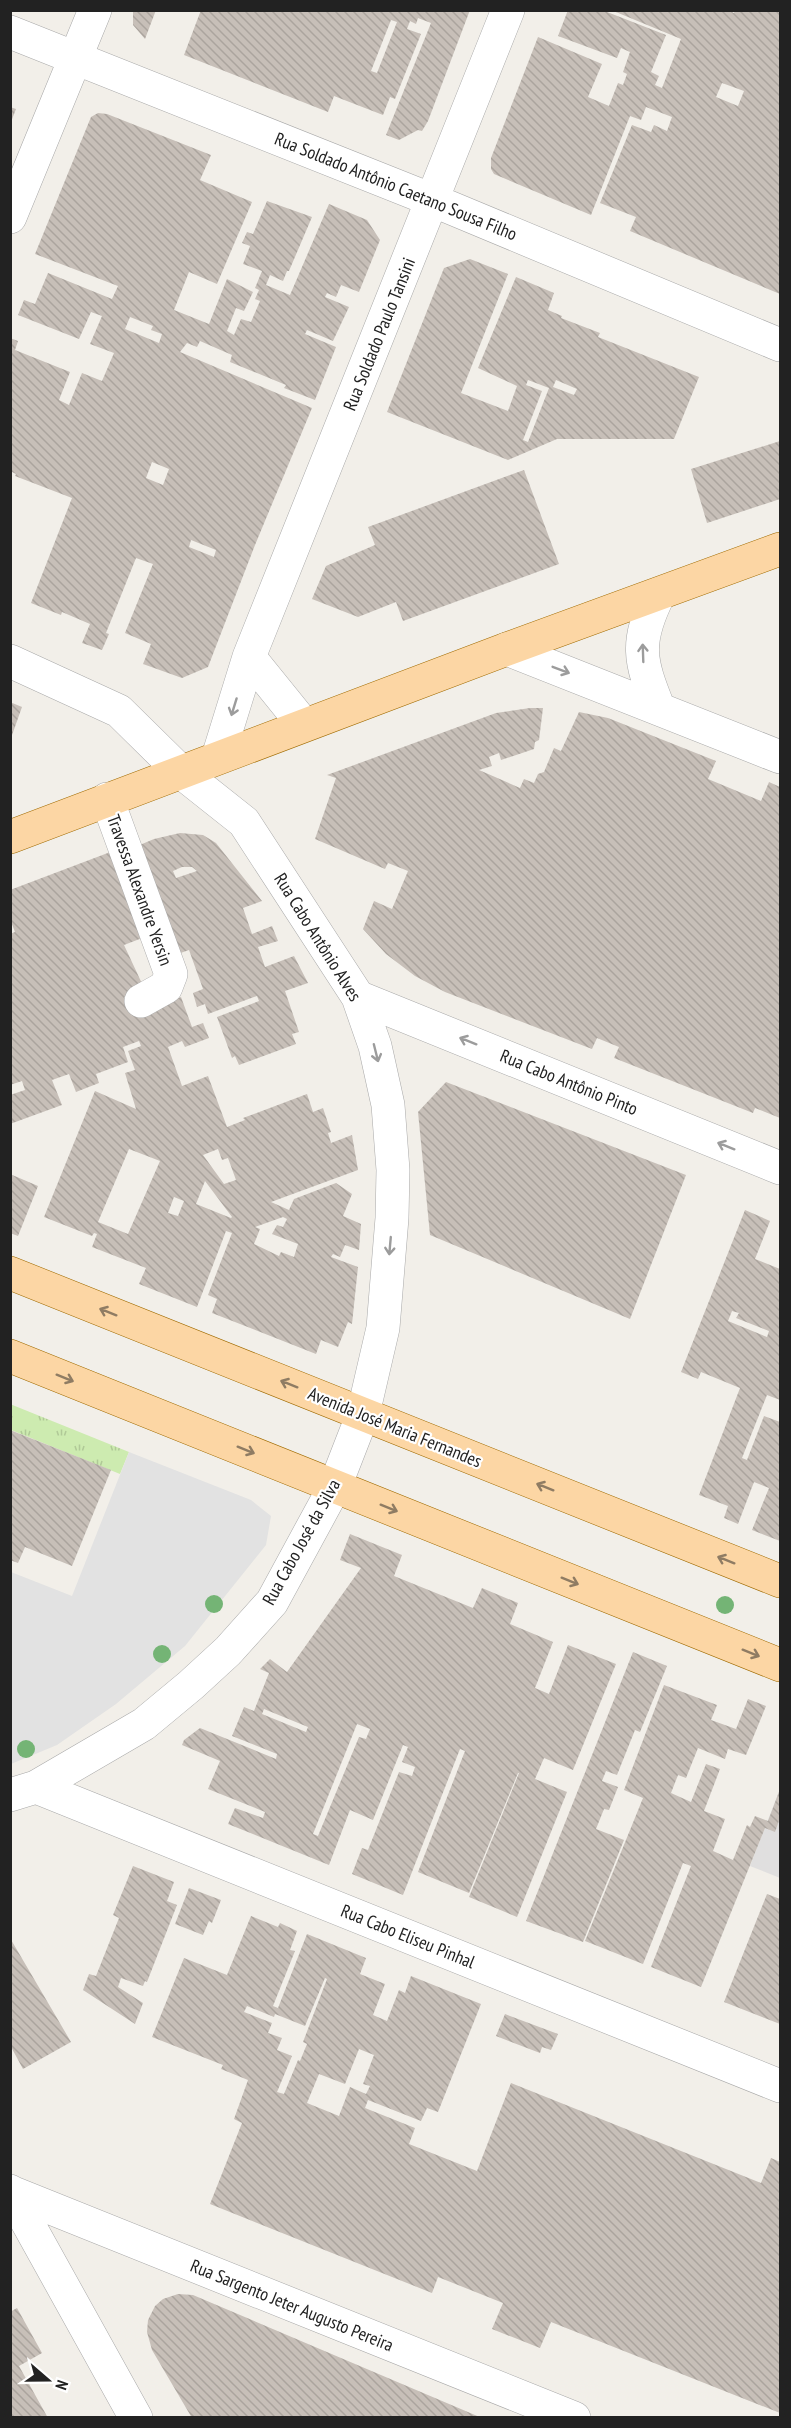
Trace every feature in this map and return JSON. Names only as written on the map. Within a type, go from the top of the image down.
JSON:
[{"type":"main road","points":[[10,837],[180,771],[780,549]]},
{"type":"main road","name":"Avenida José Maria Fernandes","points":[[10,1273],[780,1581]]},
{"type":"main road","points":[[10,1356],[780,1665]]},
{"type":"street","points":[[10,216],[95,10]]},
{"type":"street","name":"Rua Soldado Paulo Tansini","points":[[218,758],[249,657],[508,10]]},
{"type":"street","name":"Rua Soldado Antônio Caetano Sousa Filho","points":[[10,32],[432,200],[780,345]]},
{"type":"street","points":[[658,709],[644,670],[643,630],[659,594]]},
{"type":"street","points":[[507,649],[780,757]]},
{"type":"street","points":[[249,657],[304,725]]},
{"type":"street","name":"Rua Cabo Antônio Alves","points":[[10,661],[119,711],[180,771],[244,822],[358,997],[375,1046],[388,1105],[393,1170],[392,1218],[383,1328],[363,1414]]},
{"type":"street","name":"Travessa Alexandre Yersin","points":[[107,799],[171,974],[166,987],[141,1001]]},
{"type":"street","name":"Rua Cabo Antônio Pinto","points":[[358,997],[780,1168]]},
{"type":"street","name":"Rua Cabo José da Silva","points":[[23,1791],[144,1724],[228,1651],[272,1602],[335,1486],[363,1414]]},
{"type":"street","name":"Rua Cabo Eliseu Pinhal","points":[[23,1791],[780,2086]]},
{"type":"street","points":[[11,2192],[135,2418]]},
{"type":"street","name":"Rua Sargento Jeter Augusto Pereira","points":[[11,2192],[574,2418]]},
{"type":"shaded area","points":[[129,1452],[251,1500],[271,1516],[266,1545],[185,1646],[116,1704],[57,1745],[11,1764],[11,1572],[72,1596]]},
{"type":"shaded area","points":[[780,1789],[780,1878],[750,1866]]},
{"type":"green space","points":[[10,1404],[129,1452],[120,1474],[11,1430]]},
{"type":"building","points":[[133,10],[156,10],[145,39],[133,25]]},
{"type":"building","points":[[201,10],[470,10],[428,121],[422,131],[418,130],[399,140],[386,135],[431,23],[418,18],[416,24],[410,21],[407,29],[421,34],[395,99],[390,97],[383,115],[334,96],[328,112],[184,55]],"holes":[[[391,20],[397,22],[377,73],[371,71]]]},
{"type":"building","points":[[568,10],[602,10],[666,35],[651,72],[659,76],[655,85],[662,88],[681,39],[611,10],[728,10],[734,13],[735,10],[780,10],[780,294],[630,231],[636,217],[600,203],[632,125],[651,132],[654,125],[667,131],[672,117],[646,107],[641,120],[630,116],[591,215],[494,174],[491,169],[491,158],[538,37],[602,64],[588,97],[609,106],[618,83],[623,85],[627,74],[623,72],[630,52],[621,48],[617,58],[558,36]],"holes":[[[722,83],[744,91],[738,106],[716,97]]]},
{"type":"building","points":[[10,107],[16,109],[11,122],[10,122]]},
{"type":"building","points":[[98,113],[107,114],[211,155],[200,180],[252,202],[217,284],[189,272],[174,310],[209,324],[227,279],[253,292],[244,311],[236,308],[227,331],[234,335],[241,319],[251,322],[260,301],[255,299],[259,290],[255,288],[262,271],[243,264],[250,246],[242,243],[247,232],[253,234],[267,201],[312,217],[283,281],[270,275],[266,285],[290,295],[329,204],[367,220],[380,240],[359,292],[341,285],[336,297],[327,293],[325,297],[349,307],[333,341],[307,330],[305,334],[336,347],[315,400],[284,388],[286,385],[230,362],[232,355],[200,341],[197,347],[187,343],[180,352],[312,408],[255,545],[208,667],[182,678],[143,664],[151,644],[125,633],[153,564],[136,558],[106,633],[109,634],[102,650],[82,643],[90,624],[62,612],[61,615],[31,603],[72,498],[15,476],[16,474],[10,471],[10,338],[18,341],[15,350],[70,372],[59,400],[69,405],[82,373],[102,381],[114,353],[90,344],[102,316],[91,312],[79,339],[18,315],[24,300],[35,304],[48,273],[112,299],[118,286],[35,254],[91,117]],"holes":[[[130,317],[153,326],[151,330],[162,334],[159,343],[125,329]],[[152,462],[169,469],[163,485],[146,478]],[[191,540],[216,550],[214,557],[189,547]]]},
{"type":"building","points":[[470,259],[508,274],[461,393],[508,411],[517,386],[478,368],[516,277],[554,293],[548,310],[562,316],[561,318],[600,333],[598,337],[699,377],[674,439],[557,439],[508,460],[387,412],[444,268]],"holes":[[[528,380],[549,388],[528,442],[523,440],[542,391],[526,385]],[[556,380],[577,389],[574,395],[553,387]]]},
{"type":"building","points":[[780,441],[780,499],[707,523],[691,469]]},
{"type":"building","points":[[524,470],[559,564],[403,621],[396,602],[358,617],[312,599],[326,566],[375,545],[368,527]]},
{"type":"building","points":[[10,702],[22,707],[11,738],[10,738]]},
{"type":"building","points":[[543,708],[539,740],[535,742],[534,749],[501,760],[499,753],[489,757],[492,766],[479,770],[520,788],[524,779],[534,783],[538,774],[544,772],[554,748],[561,751],[579,712],[608,718],[716,761],[708,779],[761,801],[769,782],[780,787],[780,1118],[755,1108],[753,1113],[614,1058],[619,1047],[597,1038],[592,1049],[445,992],[415,976],[386,954],[363,929],[374,901],[392,909],[408,871],[388,863],[385,869],[315,839],[336,778],[327,775],[496,713]]},
{"type":"building","points":[[180,833],[203,835],[216,843],[262,901],[243,908],[252,934],[272,926],[278,941],[258,947],[265,967],[294,956],[308,983],[285,991],[299,1032],[292,1034],[296,1044],[239,1065],[235,1056],[232,1058],[217,1017],[259,1001],[257,996],[208,1014],[205,1004],[197,1007],[193,993],[203,989],[189,950],[175,955],[135,847],[154,839]],"holes":[[[182,867],[192,867],[197,871],[176,878],[173,871]]]},
{"type":"building","points":[[113,851],[150,935],[124,945],[145,990],[124,997],[132,1015],[181,997],[192,1027],[203,1023],[209,1038],[185,1047],[182,1041],[168,1047],[182,1086],[208,1076],[227,1127],[245,1120],[243,1118],[307,1094],[313,1112],[323,1108],[331,1132],[328,1133],[331,1143],[352,1135],[358,1170],[271,1202],[289,1210],[294,1199],[336,1183],[352,1194],[343,1216],[361,1224],[359,1250],[345,1245],[340,1257],[333,1254],[331,1257],[358,1267],[352,1324],[348,1322],[338,1347],[321,1340],[316,1354],[212,1313],[217,1299],[208,1295],[232,1233],[226,1231],[197,1307],[139,1284],[146,1268],[92,1247],[97,1234],[94,1233],[92,1236],[44,1217],[95,1091],[136,1109],[125,1073],[135,1070],[128,1051],[141,1046],[139,1041],[123,1047],[128,1062],[96,1074],[99,1083],[76,1092],[69,1074],[52,1080],[62,1105],[10,1124],[10,1095],[25,1090],[22,1081],[10,1085],[10,934],[15,932],[10,919],[10,890]],"holes":[[[129,1149],[160,1161],[128,1234],[98,1222]],[[218,1149],[222,1160],[228,1158],[236,1180],[224,1184],[203,1155]],[[205,1181],[232,1217],[231,1218],[196,1204]],[[174,1197],[184,1201],[178,1216],[168,1213]],[[283,1217],[287,1219],[283,1227],[277,1225],[272,1234],[298,1244],[294,1257],[281,1252],[279,1256],[254,1244],[260,1229],[255,1227]]]},
{"type":"building","points":[[446,1082],[686,1175],[630,1319],[430,1235],[418,1112]]},
{"type":"building","points":[[10,1174],[38,1186],[18,1236],[10,1233]]},
{"type":"building","points":[[745,1210],[770,1221],[755,1259],[780,1269],[780,1400],[767,1395],[742,1458],[747,1460],[764,1416],[780,1422],[780,1541],[752,1530],[769,1488],[754,1482],[738,1524],[724,1518],[728,1506],[699,1495],[740,1388],[701,1372],[698,1379],[681,1372]],"holes":[[[732,1311],[739,1313],[736,1318],[769,1331],[767,1337],[728,1321]]]},
{"type":"building","points":[[10,1430],[111,1470],[72,1566],[25,1547],[18,1563],[10,1560]]},
{"type":"building","points":[[350,1534],[402,1555],[394,1576],[473,1608],[482,1588],[518,1603],[510,1624],[553,1642],[535,1688],[549,1694],[568,1645],[616,1664],[573,1770],[544,1758],[535,1779],[567,1792],[517,1917],[469,1897],[519,1773],[469,1893],[418,1872],[465,1751],[460,1749],[403,1895],[352,1874],[362,1848],[368,1850],[399,1772],[412,1776],[415,1767],[402,1762],[408,1747],[403,1745],[373,1820],[350,1810],[329,1865],[228,1824],[235,1808],[263,1818],[265,1812],[208,1789],[220,1761],[182,1745],[184,1740],[200,1728],[276,1759],[277,1754],[232,1736],[244,1707],[254,1711],[269,1673],[260,1669],[270,1659],[287,1672],[361,1568],[340,1560]],"holes":[[[264,1709],[308,1727],[306,1732],[262,1714]],[[357,1724],[370,1729],[366,1739],[359,1737],[318,1836],[313,1834]]]},
{"type":"building","points":[[633,1652],[667,1666],[640,1732],[635,1730],[617,1775],[606,1771],[602,1781],[618,1787],[609,1810],[604,1809],[596,1829],[624,1840],[583,1942],[526,1921]]},
{"type":"building","points":[[664,1685],[717,1705],[711,1720],[736,1729],[748,1699],[766,1706],[746,1755],[728,1749],[725,1759],[698,1748],[686,1778],[678,1775],[671,1793],[691,1802],[706,1764],[720,1769],[704,1811],[725,1819],[713,1851],[733,1860],[747,1825],[750,1827],[755,1816],[768,1821],[780,1789],[780,1818],[775,1832],[765,1828],[701,1987],[651,1967],[691,1866],[683,1863],[643,1964],[585,1941],[643,1798],[624,1790]]},
{"type":"building","points":[[133,1866],[174,1882],[167,1901],[177,1905],[147,1982],[145,1981],[143,1986],[121,1978],[118,1987],[143,2003],[135,2024],[83,1990],[89,1974],[96,1976],[119,1918],[113,1915]]},
{"type":"building","points":[[189,1888],[221,1900],[212,1923],[209,1921],[203,1935],[175,1924]]},
{"type":"building","points":[[767,1894],[780,1899],[780,2024],[724,2002]]},
{"type":"building","points":[[251,1916],[278,1927],[280,1923],[297,1931],[290,1950],[295,1951],[273,2006],[278,2008],[307,1934],[366,1958],[360,1974],[385,1984],[373,2015],[387,2021],[399,1990],[405,1993],[411,1976],[481,2004],[438,2112],[427,2108],[421,2121],[368,2100],[365,2108],[415,2128],[409,2144],[477,2171],[511,2083],[761,2183],[771,2158],[780,2162],[780,2413],[551,2322],[540,2348],[492,2329],[503,2303],[438,2277],[432,2293],[210,2204],[242,2123],[234,2119],[248,2080],[221,2069],[223,2065],[152,2037],[184,1958],[227,1975]],"holes":[[[325,1978],[327,1979],[303,2042],[307,2044],[300,2061],[298,2060],[284,2094],[277,2092],[292,2056],[277,2050],[282,2038],[268,2033],[272,2023],[244,2012],[247,2006],[305,2026]],[[359,2049],[374,2055],[363,2084],[370,2086],[366,2094],[350,2087],[339,2116],[307,2103],[319,2074],[345,2084]]]},
{"type":"building","points":[[10,1938],[71,2042],[23,2069],[10,2045]]},
{"type":"building","points":[[505,2014],[558,2034],[551,2050],[542,2047],[540,2053],[496,2036]]},
{"type":"building","points":[[178,2294],[193,2295],[482,2418],[192,2418],[152,2350],[147,2332],[148,2320],[155,2306],[163,2299]]},
{"type":"building","points":[[17,2308],[42,2353],[19,2366],[48,2418],[10,2418],[10,2312]]}]
